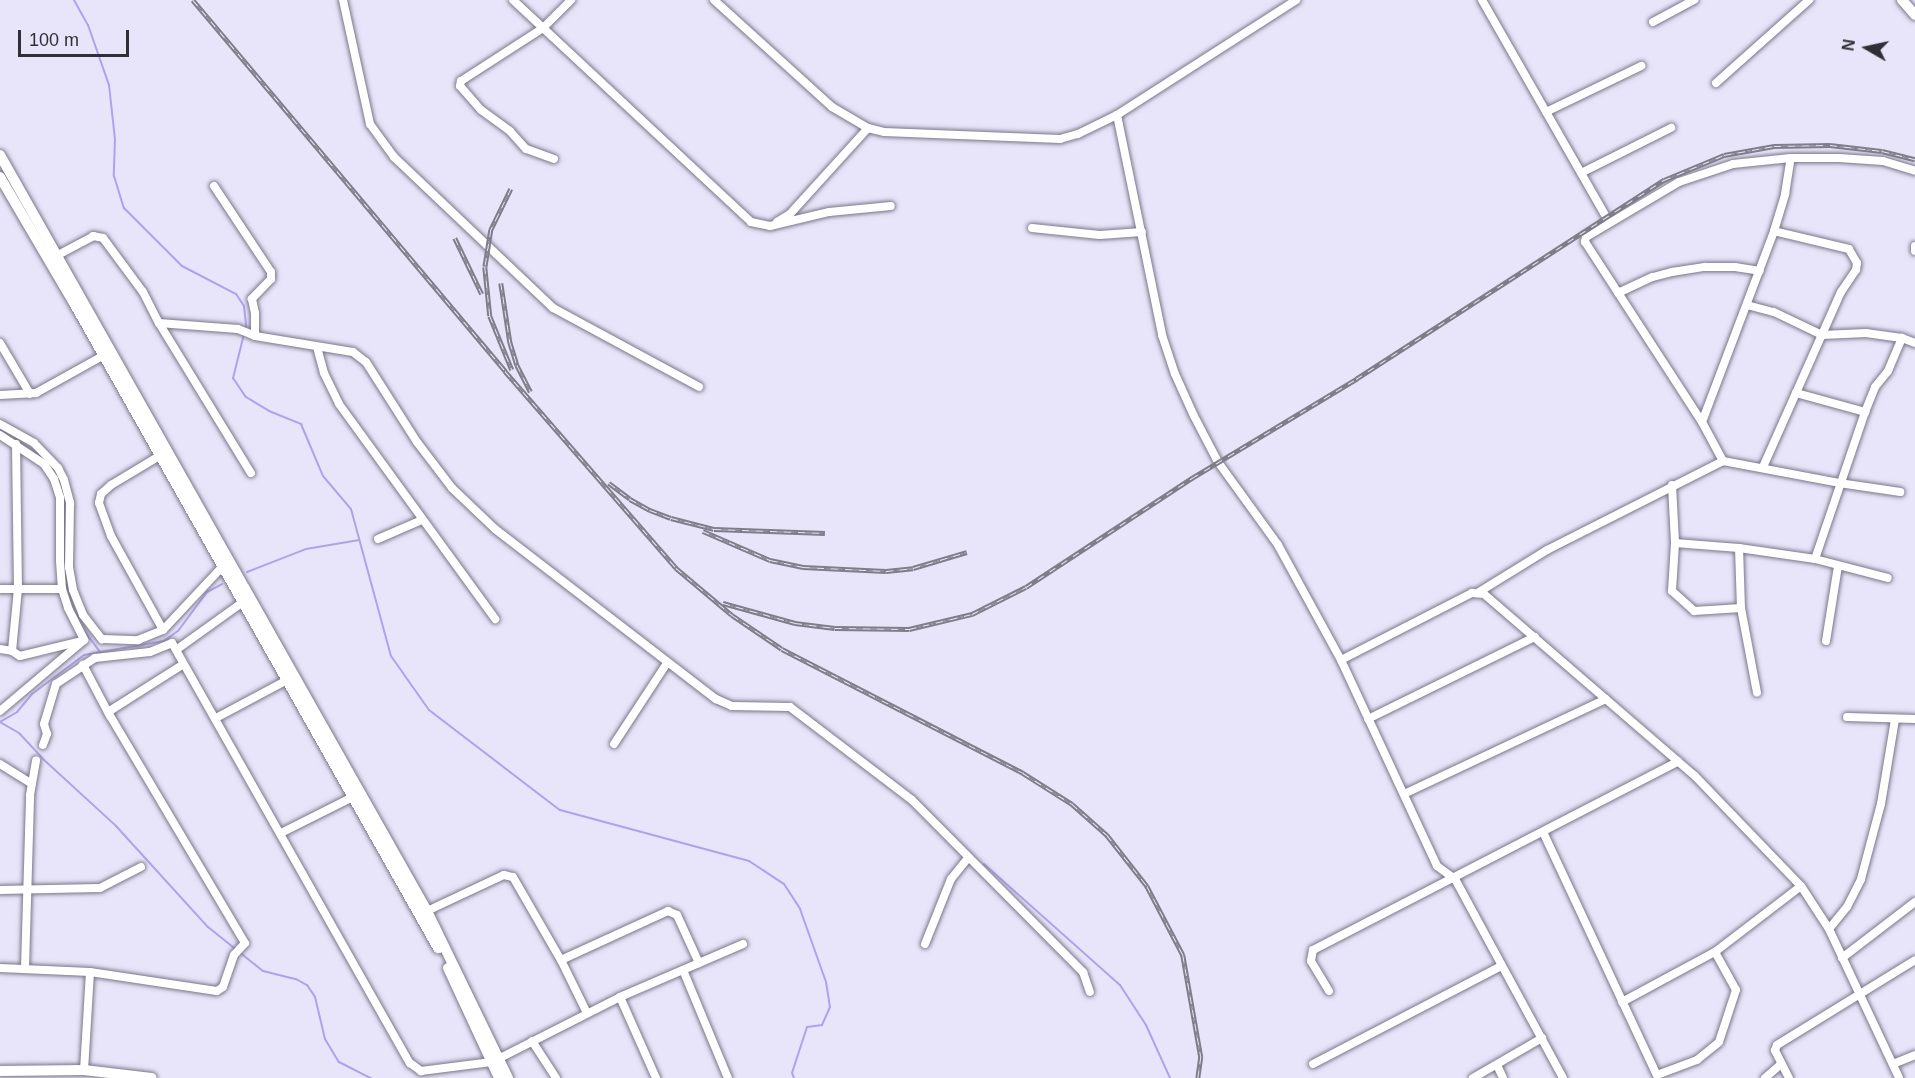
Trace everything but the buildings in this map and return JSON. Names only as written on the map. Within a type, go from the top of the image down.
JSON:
[{"type":"main road","points":[[1902,0],[1915,15]]},
{"type":"main road","points":[[0,155],[58,255],[161,455],[243,602],[291,678],[353,797],[440,952],[495,1060],[508,1078]]},
{"type":"main road","points":[[0,177],[108,354],[291,678],[427,911],[495,1060],[499,1078]]},
{"type":"main road","points":[[0,1071],[84,1070],[152,1078]]},
{"type":"street","points":[[343,0],[366,110],[376,134],[394,157],[554,308],[699,387]]},
{"type":"street","points":[[513,0],[751,222],[770,226],[829,212],[891,206]]},
{"type":"street","points":[[554,159],[519,144],[510,131],[486,114],[460,86],[460,81],[543,28],[571,0]]},
{"type":"street","points":[[714,0],[832,107],[868,128],[884,132],[1060,139],[1078,134],[1118,115],[1296,0]]},
{"type":"street","points":[[1482,0],[1609,222]]},
{"type":"street","points":[[1653,22],[1694,0]]},
{"type":"street","points":[[1716,83],[1809,0]]},
{"type":"street","points":[[1546,112],[1641,66]]},
{"type":"street","points":[[1118,115],[1162,335],[1175,374],[1194,416],[1218,462],[1278,545],[1341,660],[1437,866],[1455,879],[1563,1078]]},
{"type":"street","points":[[770,226],[790,214],[868,128]]},
{"type":"street","points":[[1581,173],[1671,128]]},
{"type":"street","points":[[1723,461],[1702,422],[1585,242],[1586,237],[1678,182],[1733,164],[1791,158],[1883,161],[1915,171]]},
{"type":"street","points":[[1702,422],[1774,231],[1785,194],[1791,158]]},
{"type":"street","points":[[214,186],[271,272],[271,279],[253,296],[252,335]]},
{"type":"street","points":[[1032,228],[1100,235],[1142,232]]},
{"type":"street","points":[[1763,467],[1841,292],[1856,270],[1855,255],[1849,249],[1774,231]]},
{"type":"street","points":[[58,255],[93,236],[103,238],[144,292],[159,323],[251,473]]},
{"type":"street","points":[[1915,246],[1915,251]]},
{"type":"street","points":[[1618,293],[1653,277],[1672,272],[1705,267],[1735,267],[1760,271]]},
{"type":"street","points":[[1747,305],[1774,312],[1822,335],[1866,333],[1902,338],[1915,343]]},
{"type":"street","points":[[159,323],[238,329],[252,335],[352,352],[366,362],[417,442],[452,488],[495,529],[716,699],[732,705],[790,707],[912,800],[1083,972],[1090,992]]},
{"type":"street","points":[[1815,559],[1865,412],[1875,387],[1888,371],[1902,338]]},
{"type":"street","points":[[0,343],[30,394]]},
{"type":"street","points":[[317,347],[324,374],[339,404],[495,619]]},
{"type":"street","points":[[0,395],[30,394],[108,354]]},
{"type":"street","points":[[1796,393],[1865,412]]},
{"type":"street","points":[[0,424],[34,443],[49,458],[64,480],[70,503],[69,567],[73,590],[91,628],[102,639],[138,640],[163,630],[223,566]]},
{"type":"street","points":[[0,435],[44,464],[60,498],[62,589],[68,608],[84,640]]},
{"type":"street","points":[[12,651],[18,589],[16,444]]},
{"type":"street","points":[[161,455],[111,484],[101,494],[99,503],[111,536],[163,630]]},
{"type":"street","points":[[1341,660],[1479,592],[1547,550],[1723,461],[1900,492]]},
{"type":"street","points":[[1672,485],[1675,543],[1671,585],[1676,596],[1688,607],[1700,612],[1741,608]]},
{"type":"street","points":[[378,539],[422,520]]},
{"type":"street","points":[[1675,543],[1739,548],[1815,559],[1888,578]]},
{"type":"street","points":[[1739,548],[1741,608],[1757,693]]},
{"type":"street","points":[[1826,641],[1838,566]]},
{"type":"street","points":[[0,589],[62,589]]},
{"type":"street","points":[[1479,592],[1535,637],[1678,762],[1801,886],[1829,929],[1899,1078]]},
{"type":"street","points":[[176,650],[243,602]]},
{"type":"street","points":[[1368,719],[1535,637]]},
{"type":"street","points":[[0,649],[12,651],[20,656],[84,640]]},
{"type":"street","points":[[0,711],[84,640]]},
{"type":"street","points":[[43,745],[47,734],[44,724],[53,687],[83,665],[103,656],[150,652],[172,643],[182,665],[216,718],[414,1068],[421,1071],[495,1060],[620,997],[744,944]]},
{"type":"street","points":[[614,744],[667,663]]},
{"type":"street","points":[[0,968],[90,972],[217,991],[223,987],[234,955],[244,944],[238,929],[108,712],[83,665]]},
{"type":"street","points":[[108,712],[182,665]]},
{"type":"street","points":[[216,718],[291,678]]},
{"type":"street","points":[[1404,794],[1606,699]]},
{"type":"street","points":[[1847,717],[1915,719]]},
{"type":"street","points":[[1829,929],[1847,907],[1861,879],[1881,804],[1896,719]]},
{"type":"street","points":[[25,968],[31,783],[36,761]]},
{"type":"street","points":[[1329,991],[1311,961],[1313,950],[1455,879],[1678,762]]},
{"type":"street","points":[[0,764],[31,783]]},
{"type":"street","points":[[281,832],[353,797]]},
{"type":"street","points":[[1543,832],[1657,1076],[1697,1060],[1717,1046],[1736,996],[1736,990],[1715,952]]},
{"type":"street","points":[[925,944],[951,879],[968,858]]},
{"type":"street","points":[[0,890],[100,888],[141,867]]},
{"type":"street","points":[[427,911],[509,874],[513,877],[561,960],[587,1013]]},
{"type":"street","points":[[1622,1002],[1715,952],[1801,886]]},
{"type":"street","points":[[1842,958],[1915,902]]},
{"type":"street","points":[[561,960],[668,911],[677,915],[699,963]]},
{"type":"street","points":[[1789,1078],[1775,1050],[1777,1045],[1915,960]]},
{"type":"street","points":[[1313,1064],[1501,966]]},
{"type":"street","points":[[682,970],[728,1078]]},
{"type":"street","points":[[84,1070],[90,972]]},
{"type":"street","points":[[620,997],[656,1078]]},
{"type":"street","points":[[1473,1078],[1542,1038]]},
{"type":"street","points":[[532,1041],[556,1078]]},
{"type":"street","points":[[1893,1064],[1915,1055]]},
{"type":"street","points":[[1765,1078],[1781,1064]]},
{"type":"street","points":[[1497,1065],[1503,1078]]},
{"type":"waterway","points":[[74,0],[88,25],[109,85],[115,139],[114,176],[124,208],[182,266],[236,294],[244,306],[246,326],[233,378],[246,397],[269,411],[301,424],[323,476],[351,509],[391,656],[429,710],[560,810],[749,861],[784,884],[800,909],[826,982],[830,1007],[822,1025],[807,1027],[792,1073],[794,1078]]},
{"type":"waterway","points":[[0,431],[43,458]]},
{"type":"waterway","points":[[47,462],[57,477]]},
{"type":"waterway","points":[[64,506],[64,542]]},
{"type":"waterway","points":[[247,572],[306,549],[359,540]]},
{"type":"waterway","points":[[65,578],[71,604]]},
{"type":"waterway","points":[[0,722],[17,712],[32,694],[84,655],[164,641],[178,631],[207,592],[222,584]]},
{"type":"waterway","points":[[82,628],[100,652]]},
{"type":"waterway","points":[[0,722],[19,733],[43,759],[116,826],[208,927],[263,971],[296,979],[307,985],[315,997],[325,1039],[339,1062],[371,1078]]},
{"type":"waterway","points":[[984,864],[1120,985],[1146,1025],[1170,1078]]},
{"type":"railway","points":[[193,0],[505,371],[676,568],[732,615],[782,649],[1023,773],[1072,804],[1107,835],[1147,886],[1183,955],[1201,1057],[1198,1078]]},
{"type":"railway","points":[[723,603],[795,623],[835,628],[909,629],[972,614],[1026,587],[1192,478],[1356,379],[1664,180],[1724,155],[1774,146],[1830,145],[1882,151],[1915,159]]},
{"type":"railway","points":[[511,189],[491,230],[485,267],[490,316],[512,370]]},
{"type":"railway","points":[[455,238],[482,294]]},
{"type":"railway","points":[[501,283],[510,342],[517,365],[531,392]]},
{"type":"railway","points":[[609,483],[630,499],[650,510],[714,529],[825,533]]},
{"type":"railway","points":[[703,531],[770,560],[803,567],[886,571],[913,568],[967,552]]}]
